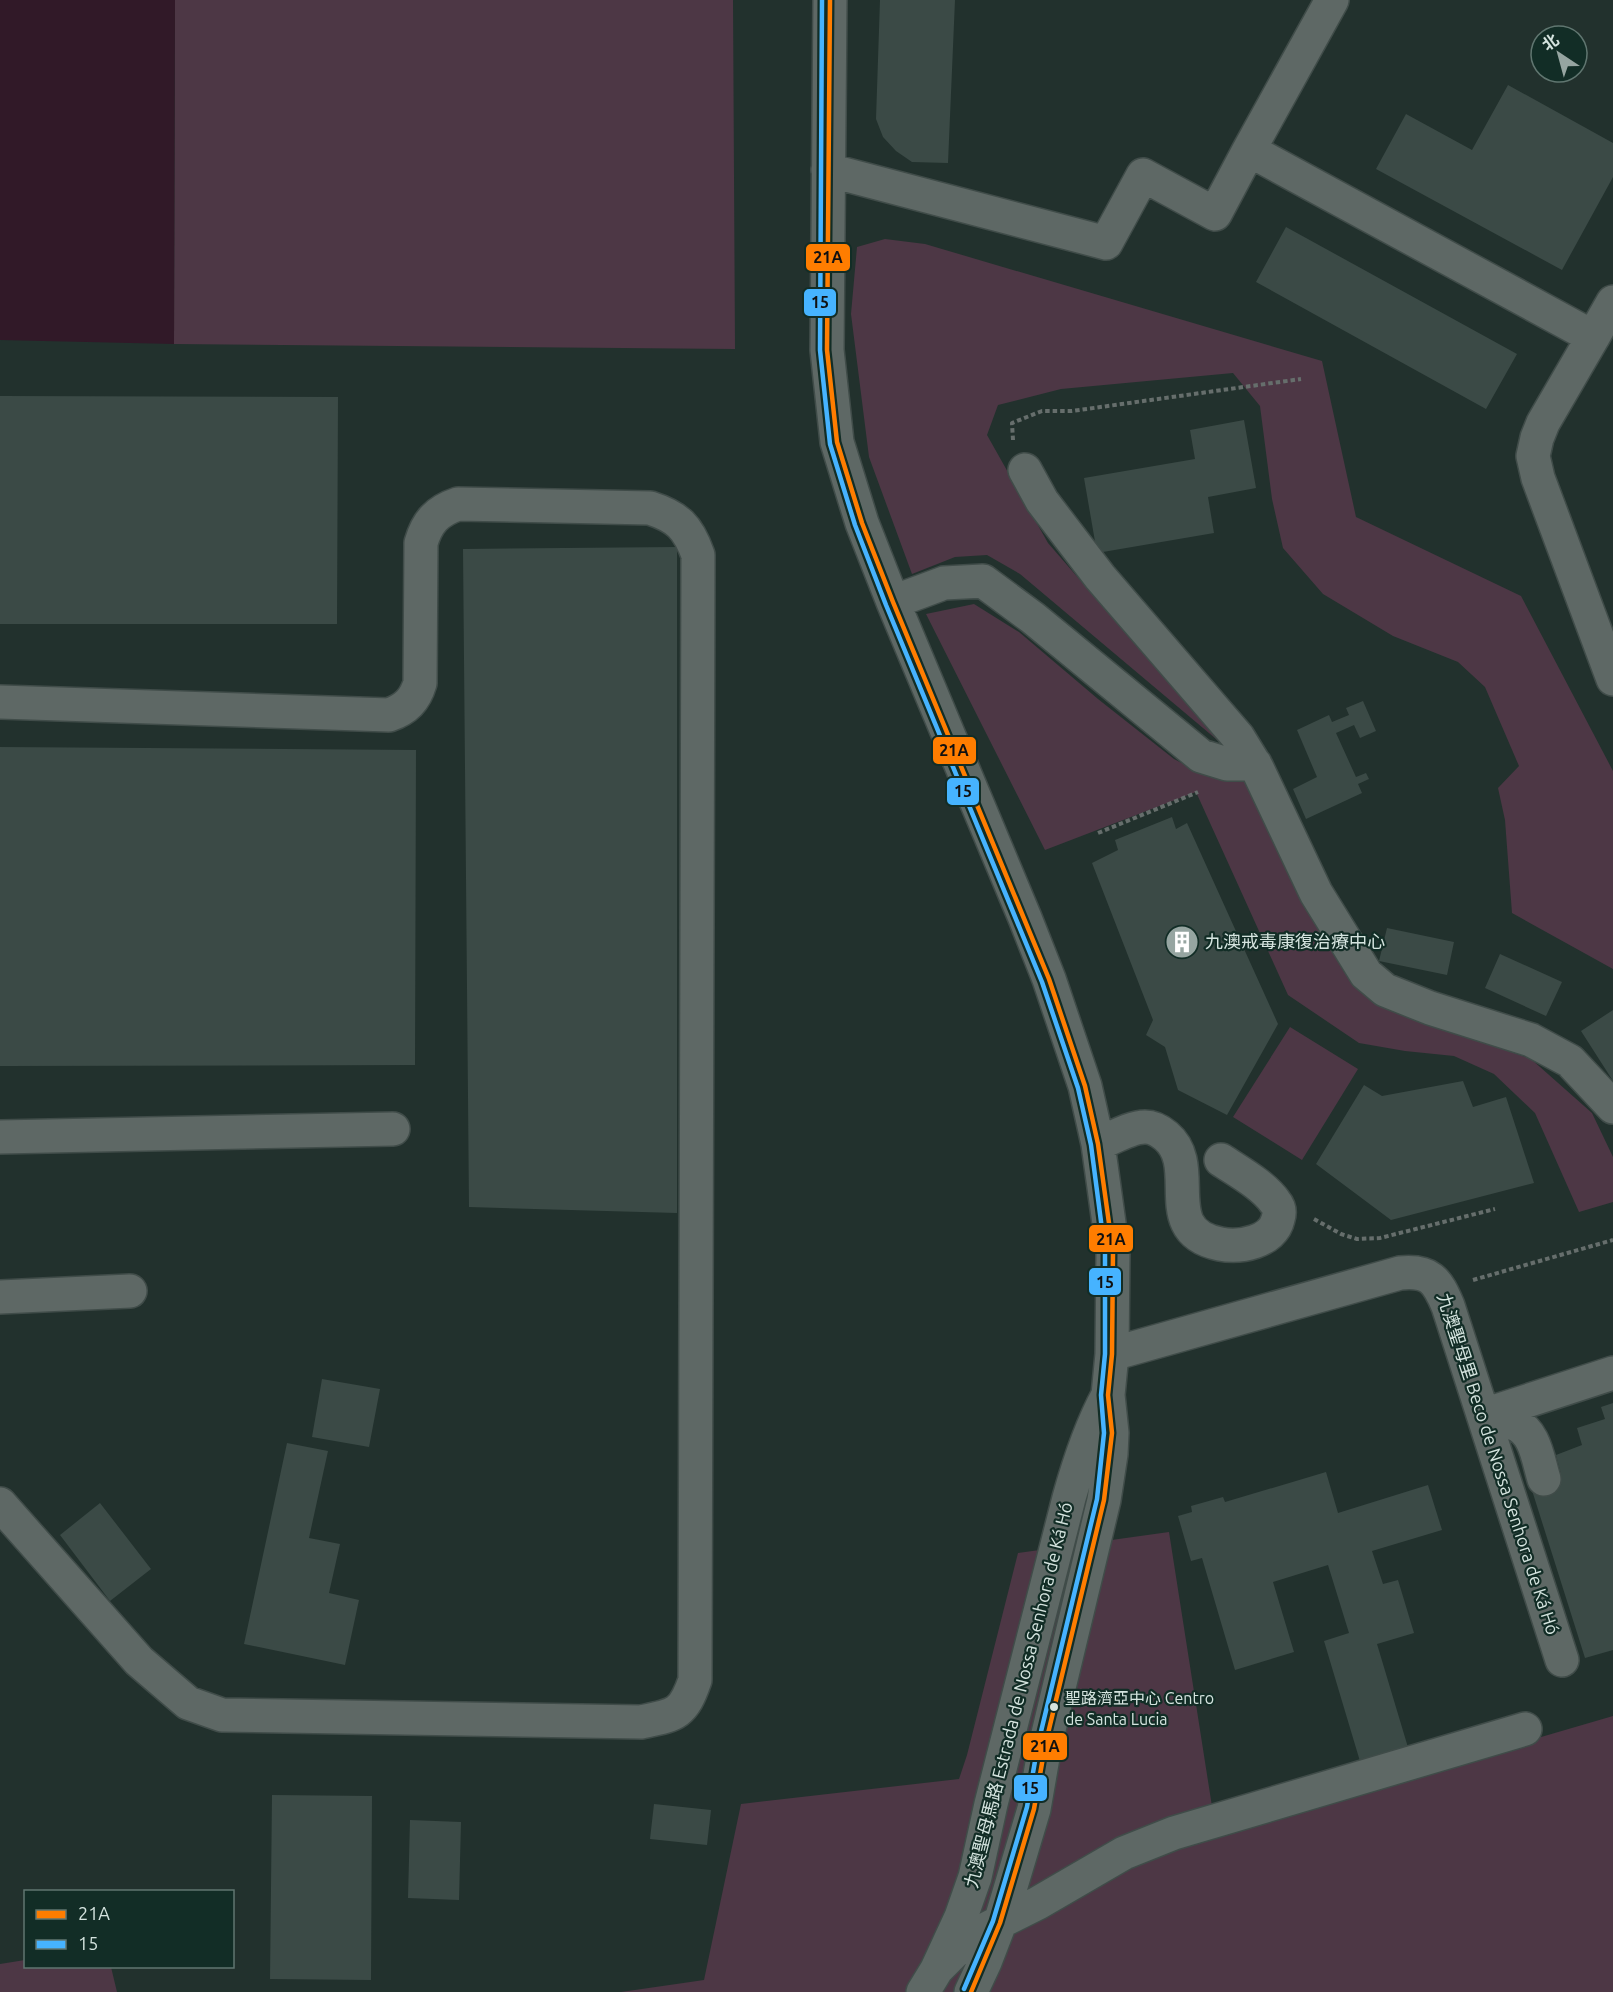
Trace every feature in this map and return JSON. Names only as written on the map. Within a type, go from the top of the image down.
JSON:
[{"type":"street","name":"九澳聖母馬路 Estrada de Nossa Senhora de Ká Hó","points":[[830,0],[827,350],[837,442],[862,523],[893,602],[1049,979],[1085,1086],[1098,1144],[1113,1252],[1112,1354],[1108,1395],[1112,1433],[1104,1500],[1045,1746],[1034,1809],[1000,1923],[971,1992]]},
{"type":"street","points":[[828,170],[1106,243],[1143,175],[1215,213],[1332,0]]},
{"type":"street","points":[[1249,150],[1593,337]]},
{"type":"street","points":[[1613,302],[1543,423],[1533,456],[1538,478],[1613,679]]},
{"type":"street","points":[[1025,470],[1042,501],[1100,577],[1238,737],[1255,764],[1316,893],[1366,974],[1385,990],[1430,1008],[1531,1041],[1570,1061],[1613,1107]]},
{"type":"street","points":[[0,702],[389,715],[410,704],[417,694],[420,683],[421,543],[425,530],[433,517],[444,508],[458,504],[650,508],[667,513],[682,524],[692,538],[698,555],[695,1680],[688,1701],[673,1715],[641,1722],[222,1715],[188,1703],[139,1660],[0,1504]]},
{"type":"street","points":[[893,602],[944,583],[983,580],[1033,618],[1201,756],[1227,764],[1255,764]]},
{"type":"street","points":[[1098,1144],[1135,1129],[1145,1127],[1158,1130],[1172,1141],[1180,1156],[1183,1209],[1188,1227],[1202,1239],[1222,1244],[1244,1245],[1268,1236],[1277,1226],[1280,1212],[1276,1203],[1266,1192],[1221,1160]]},
{"type":"street","points":[[0,1137],[393,1129]]},
{"type":"street","name":"九澳聖母里 Beco de Nossa Senhora de Ká Hó","points":[[1112,1354],[1400,1273],[1414,1272],[1428,1275],[1441,1289],[1510,1424],[1563,1660]]},
{"type":"street","points":[[0,1298],[130,1291]]},
{"type":"street","points":[[1510,1424],[1613,1373]]},
{"type":"street","points":[[1510,1424],[1613,1391]]},
{"type":"street","name":"九澳聖母馬路 Estrada de Nossa Senhora de Ká Hó","points":[[930,1981],[962,1917],[975,1877],[991,1804],[1069,1498],[1094,1420],[1108,1395]]},
{"type":"street","points":[[1510,1424],[1544,1479]]},
{"type":"street","points":[[930,1981],[958,1947],[976,1934],[1038,1903],[1124,1853],[1174,1833],[1525,1729]]},
{"type":"path","points":[[1025,470],[1013,449],[1012,423],[1042,411],[1072,411],[1301,379]]},
{"type":"path","points":[[1098,833],[1204,790]]},
{"type":"path","points":[[1313,1218],[1341,1234],[1357,1239],[1380,1238],[1495,1209]]},
{"type":"path","points":[[1441,1289],[1613,1240]]},
{"type":"shaded area","points":[[0,0],[175,0],[174,344],[0,340]]},
{"type":"shaded area","points":[[175,0],[733,0],[735,349],[174,344]]},
{"type":"shaded area","points":[[885,239],[925,244],[1322,361],[1356,517],[1521,596],[1613,771],[1613,969],[1512,913],[1505,820],[1498,788],[1519,766],[1485,687],[1458,662],[1393,636],[1323,594],[1283,548],[1272,499],[1260,406],[1233,373],[1061,389],[998,405],[987,435],[1048,543],[1222,744],[1020,574],[987,555],[955,557],[912,574],[869,457],[851,314],[857,247]]},
{"type":"shaded area","points":[[974,604],[1019,632],[1174,759],[1209,777],[1244,780],[1299,893],[1344,972],[1389,1009],[1531,1059],[1592,1113],[1613,1157],[1613,1202],[1579,1212],[1535,1113],[1494,1074],[1454,1056],[1359,1043],[1288,995],[1196,792],[1045,850],[926,614]]},
{"type":"shaded area","points":[[1290,1027],[1358,1069],[1302,1160],[1233,1117]]},
{"type":"shaded area","points":[[1169,1532],[1216,1832],[1613,1716],[1613,1992],[621,1992],[704,1980],[741,1804],[959,1779],[1018,1553]]},
{"type":"shaded area","points":[[24,1960],[24,1968],[111,1968],[117,1992],[0,1992],[0,1964]]},
{"type":"building","points":[[880,0],[955,0],[948,163],[912,162],[896,151],[883,137],[876,119]]},
{"type":"building","points":[[1508,85],[1613,143],[1613,177],[1562,270],[1376,169],[1406,114],[1472,150]]},
{"type":"building","points":[[1286,227],[1517,354],[1486,409],[1256,282]]},
{"type":"building","points":[[0,396],[338,397],[337,624],[0,624]]},
{"type":"building","points":[[1244,420],[1256,488],[1208,497],[1214,533],[1097,553],[1084,478],[1195,459],[1190,430]]},
{"type":"building","points":[[677,547],[677,1213],[469,1207],[463,549]]},
{"type":"building","points":[[1363,701],[1376,731],[1360,738],[1354,725],[1336,733],[1356,777],[1366,773],[1369,779],[1358,784],[1362,793],[1306,819],[1293,789],[1317,777],[1297,730],[1329,715],[1332,722],[1349,715],[1346,708]]},
{"type":"building","points":[[0,747],[416,750],[415,1065],[0,1066]]},
{"type":"building","name":"九澳戒毒康復治療中心","points":[[1172,817],[1176,829],[1187,823],[1278,1024],[1227,1115],[1178,1090],[1165,1047],[1146,1035],[1153,1020],[1092,863],[1118,850],[1115,840]]},
{"type":"building","points":[[1387,928],[1454,942],[1447,975],[1379,961]]},
{"type":"building","points":[[1500,954],[1562,982],[1546,1016],[1485,988]]},
{"type":"building","points":[[1613,1010],[1613,1081],[1581,1031]]},
{"type":"building","points":[[1463,1081],[1473,1107],[1506,1097],[1534,1183],[1391,1220],[1316,1164],[1364,1085],[1382,1096]]},
{"type":"building","points":[[322,1379],[380,1389],[369,1447],[312,1437]]},
{"type":"building","points":[[1613,1403],[1613,1650],[1585,1658],[1530,1484],[1561,1474],[1556,1455],[1582,1445],[1577,1428],[1605,1419],[1601,1407]]},
{"type":"building","points":[[287,1443],[328,1451],[309,1538],[340,1544],[329,1593],[359,1600],[345,1665],[244,1644]]},
{"type":"building","points":[[1326,1472],[1338,1513],[1428,1485],[1442,1530],[1372,1551],[1383,1584],[1398,1580],[1414,1633],[1377,1644],[1410,1754],[1362,1768],[1324,1641],[1349,1633],[1328,1565],[1273,1582],[1294,1652],[1235,1670],[1202,1558],[1191,1561],[1178,1516],[1192,1512],[1191,1506],[1223,1497],[1225,1502]]},
{"type":"building","points":[[100,1503],[151,1569],[110,1601],[60,1535]]},
{"type":"building","points":[[272,1795],[372,1796],[371,1980],[270,1979]]},
{"type":"building","points":[[654,1804],[711,1810],[707,1845],[650,1839]]},
{"type":"building","points":[[410,1820],[461,1822],[459,1900],[408,1898]]},
{"type":"transit line","name":"15","points":[[822,0],[820,350],[830,444],[855,525],[886,605],[1042,982],[1078,1088],[1091,1145],[1105,1252],[1105,1354],[1101,1395],[1104,1433],[1097,1499],[1038,1744],[1027,1807],[993,1921],[964,1989]]},
{"type":"transit line","name":"21A","points":[[830,0],[827,350],[837,442],[862,523],[893,602],[1049,979],[1085,1086],[1098,1144],[1113,1252],[1112,1354],[1108,1395],[1112,1433],[1104,1500],[1045,1746],[1034,1809],[1000,1923],[971,1992]]},
{"type":"place","name":"九澳戒毒康復治療中心","points":[[1182,942]]},
{"type":"place","name":"聖路濟亞中心 Centro de Santa Lucia","points":[[1054,1707]]}]
